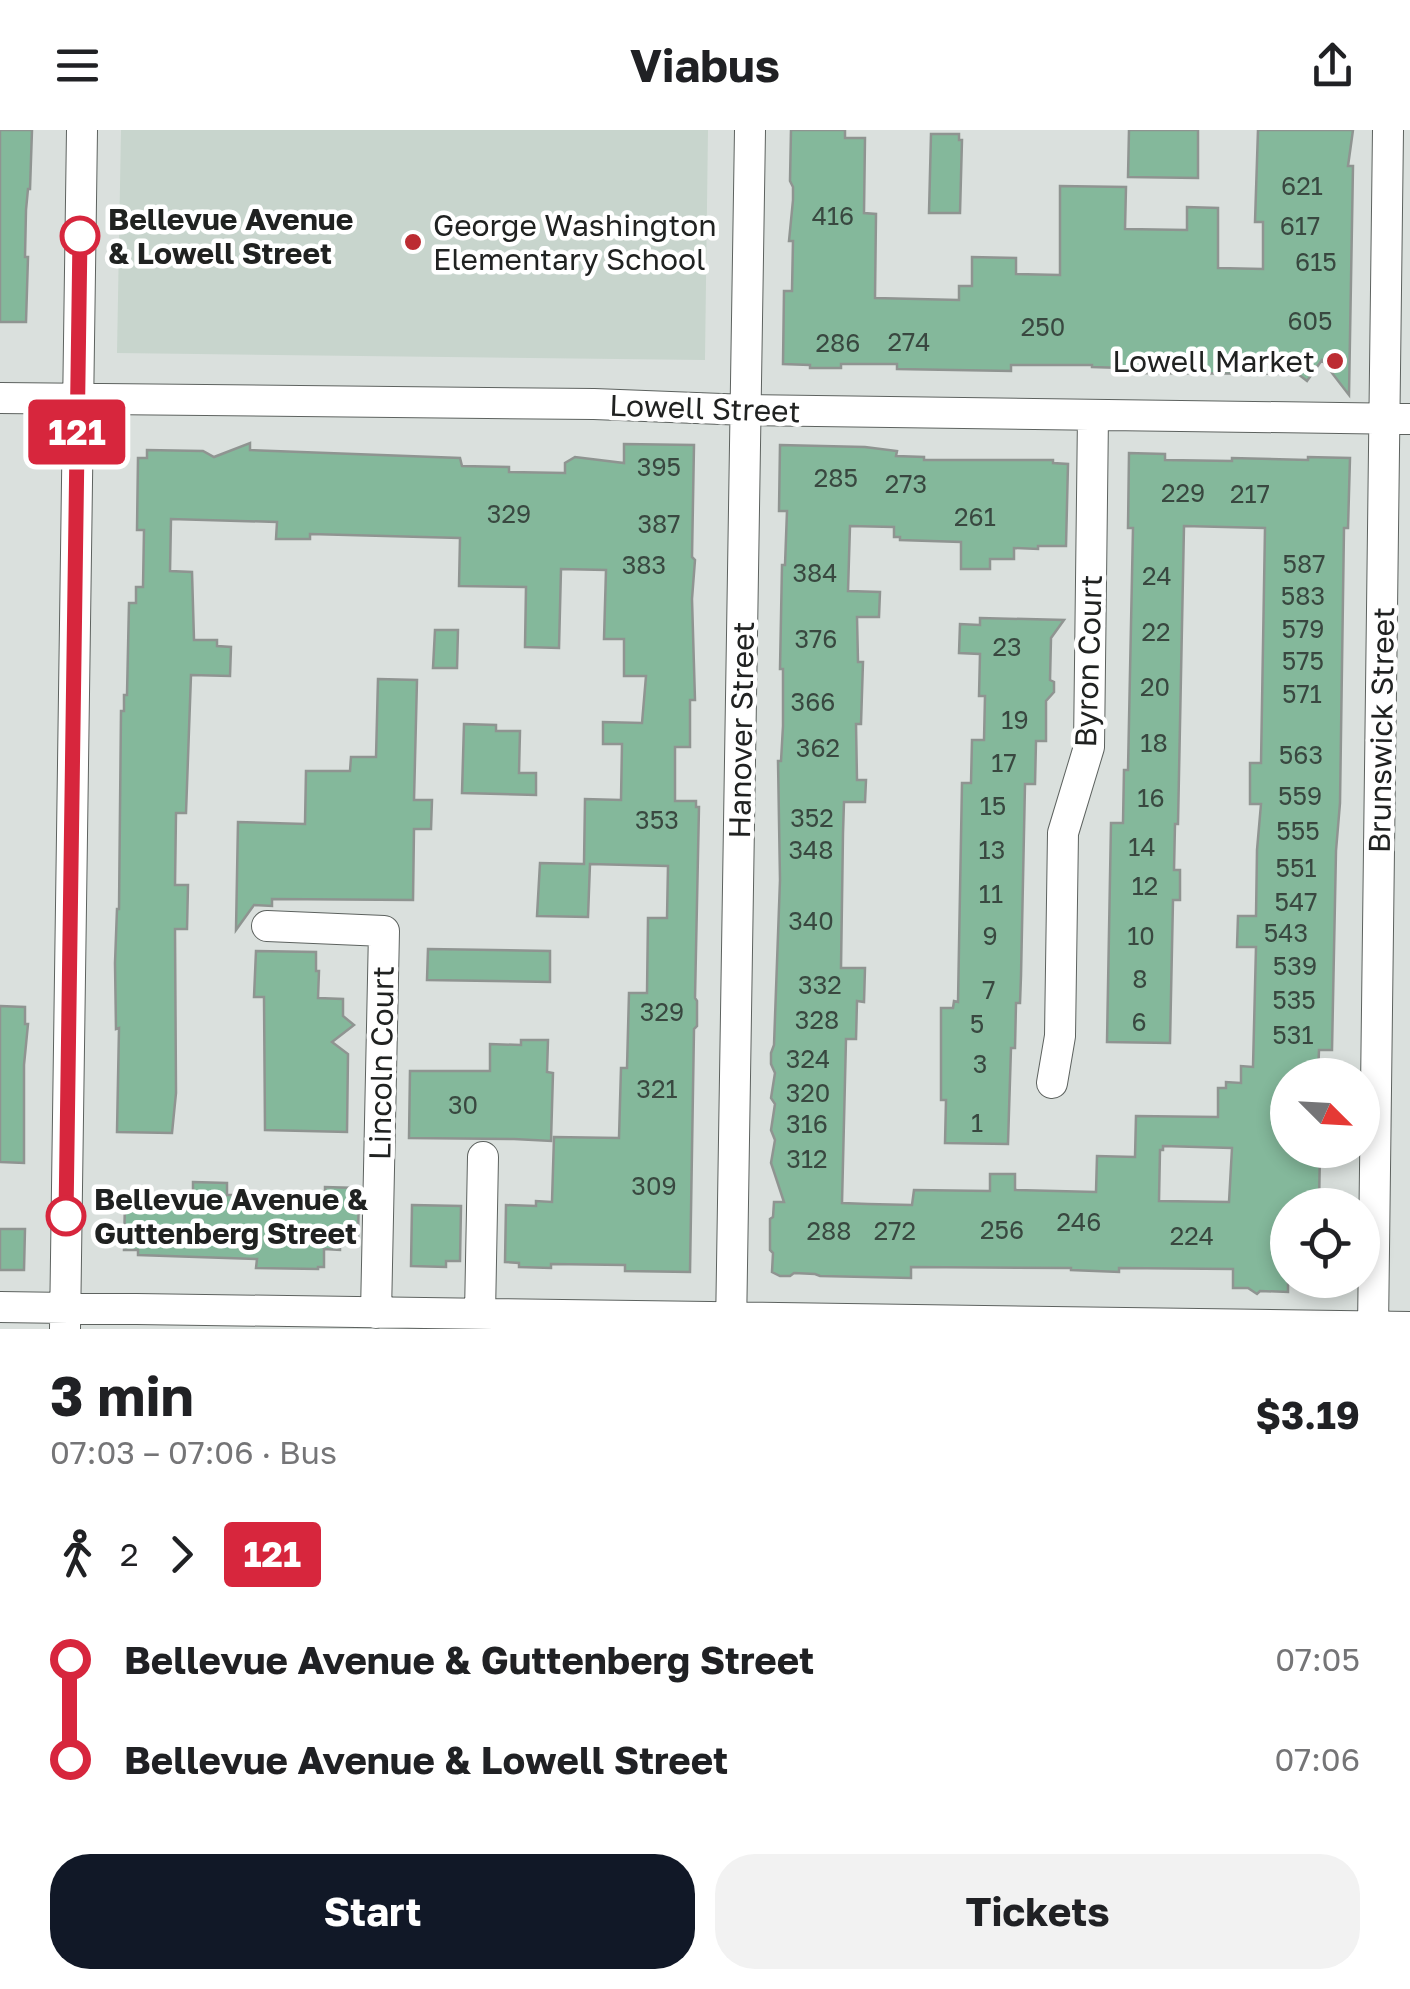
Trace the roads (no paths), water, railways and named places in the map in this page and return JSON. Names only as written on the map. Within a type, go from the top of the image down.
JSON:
[{"type":"street","points":[[65,1318],[82,130]]},
{"type":"street","name":"Hanover Street","points":[[731,1322],[750,130]]},
{"type":"street","name":"Brunswick Street","points":[[1373,1328],[1397,419],[1388,130]]},
{"type":"street","name":"Lowell Street","points":[[0,398],[1397,419]]},
{"type":"street","name":"Byron Court","points":[[1052,1083],[1060,1036],[1063,833],[1088,747],[1094,415]]},
{"type":"street","name":"Lincoln Court","points":[[267,926],[384,931],[376,1313]]},
{"type":"street","points":[[480,1314],[483,1157]]},
{"type":"street","points":[[0,1306],[65,1318],[376,1313],[731,1322],[1410,1327]]},
{"type":"place","name":"Bellevue Avenue & Lowell Street","points":[[80,236]]},
{"type":"place","name":"George Washington Elementary School","points":[[413,242]]},
{"type":"place","name":"Lowell Market","points":[[1335,361]]},
{"type":"place","name":"Bellevue Avenue & Guttenberg Street","points":[[66,1216]]}]
